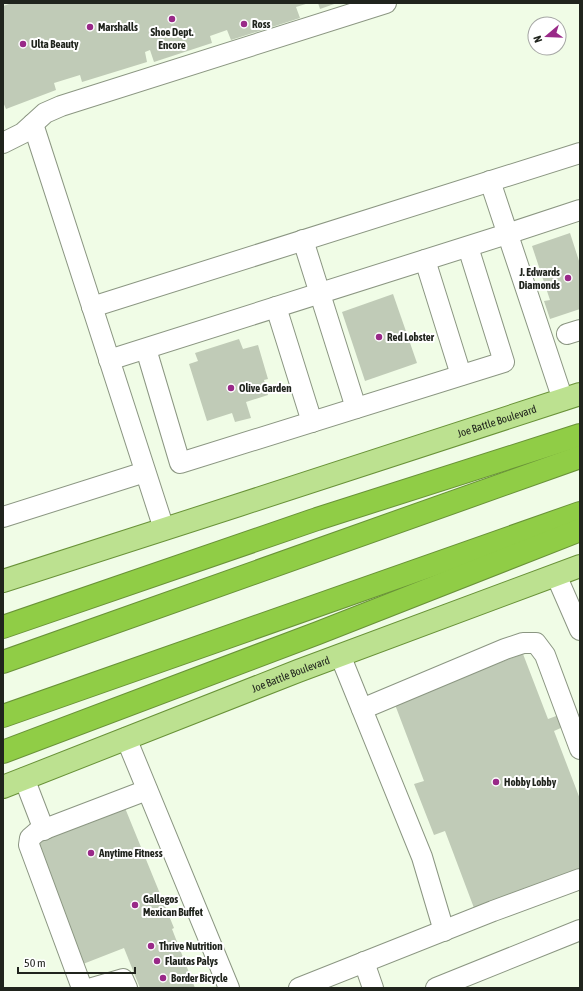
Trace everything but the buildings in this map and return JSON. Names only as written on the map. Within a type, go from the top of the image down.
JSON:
[{"type":"highway","points":[[3,627],[317,519],[580,435]]},
{"type":"highway","points":[[3,662],[580,458]]},
{"type":"highway","points":[[3,716],[580,513]]},
{"type":"highway","points":[[3,752],[318,633],[580,530]]},
{"type":"main road","name":"Joe Battle Boulevard","points":[[3,581],[571,397]]},
{"type":"main road","name":"Joe Battle Boulevard","points":[[3,787],[340,655],[580,566]]},
{"type":"lane","points":[[3,143],[23,133],[45,113],[61,106],[386,3]]},
{"type":"lane","points":[[33,124],[164,530]]},
{"type":"lane","points":[[92,307],[580,153]]},
{"type":"lane","points":[[490,181],[507,234],[571,397]]},
{"type":"lane","points":[[109,360],[468,247],[580,210]]},
{"type":"lane","points":[[303,240],[356,408]]},
{"type":"lane","points":[[146,349],[180,463],[462,376],[504,362],[468,247]]},
{"type":"lane","points":[[425,260],[462,376]]},
{"type":"lane","points":[[276,307],[312,422]]},
{"type":"lane","points":[[3,517],[145,472]]},
{"type":"lane","points":[[556,575],[580,630]]},
{"type":"lane","points":[[362,709],[505,649],[523,643],[536,643],[545,655],[580,749]]},
{"type":"lane","points":[[340,655],[422,857],[444,931]]},
{"type":"lane","points":[[126,738],[228,988]]},
{"type":"lane","points":[[24,778],[44,830]]},
{"type":"lane","points":[[82,988],[29,845],[30,838],[37,832],[148,790]]},
{"type":"lane","points":[[299,988],[580,879]]},
{"type":"lane","points":[[436,988],[580,930]]},
{"type":"lane","points":[[364,962],[374,988]]},
{"type":"lane","points":[[92,988],[123,979],[127,988]]},
{"type":"place","name":"Shoe Dept. Encore","points":[[172,19]]},
{"type":"place","name":"Ross","points":[[244,24]]},
{"type":"place","name":"Marshalls","points":[[90,27]]},
{"type":"place","name":"Ulta Beauty","points":[[23,44]]},
{"type":"place","name":"J. Edwards Diamonds","points":[[568,278]]},
{"type":"place","name":"Red Lobster","points":[[379,337]]},
{"type":"place","name":"Olive Garden","points":[[231,388]]},
{"type":"place","name":"Hobby Lobby","points":[[496,782]]},
{"type":"place","name":"Anytime Fitness","points":[[91,853]]},
{"type":"place","name":"Gallegos Mexican Buffet","points":[[135,905]]},
{"type":"place","name":"Thrive Nutrition","points":[[151,946]]},
{"type":"place","name":"Flautas Palys","points":[[157,961]]},
{"type":"place","name":"Border Bicycle","points":[[163,978]]}]
